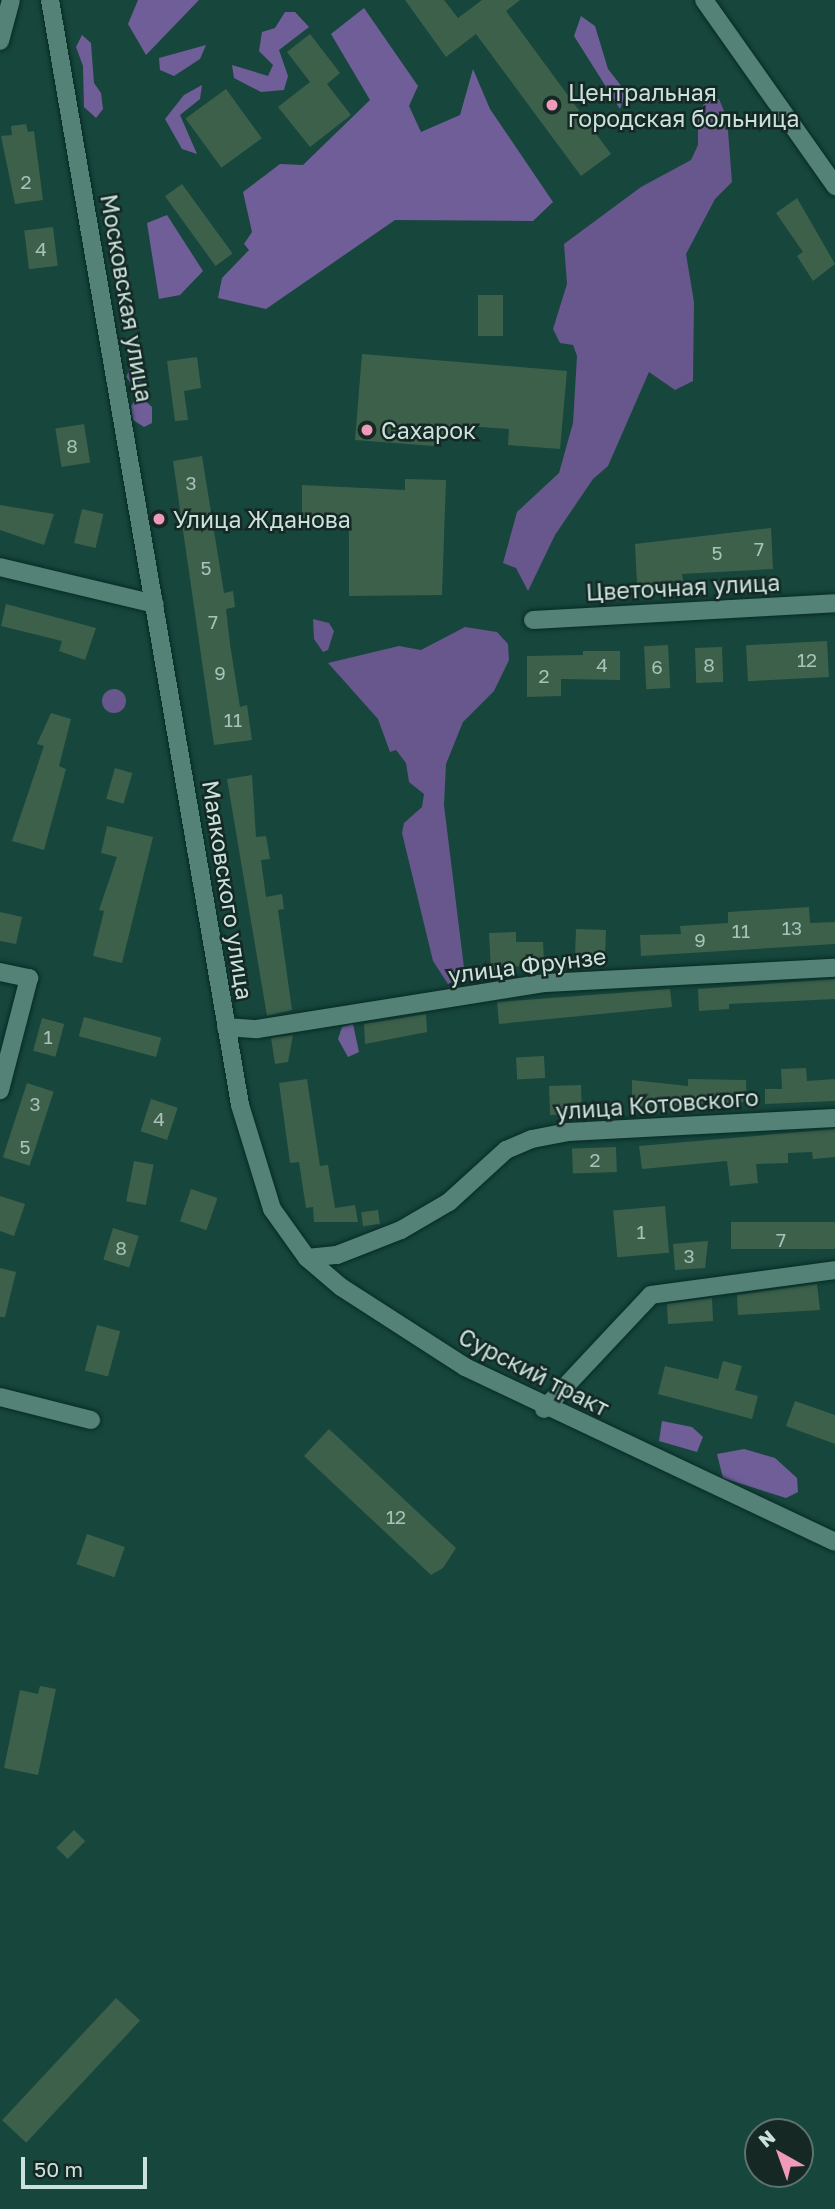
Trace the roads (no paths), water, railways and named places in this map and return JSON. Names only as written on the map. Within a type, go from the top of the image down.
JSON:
[{"type":"street","points":[[0,41],[11,0]]},
{"type":"street","name":"Московская улица","points":[[50,0],[155,604]]},
{"type":"street","points":[[704,0],[835,186]]},
{"type":"street","points":[[0,567],[155,604]]},
{"type":"street","name":"Цветочная улица","points":[[533,620],[835,603]]},
{"type":"street","name":"Маяковского улица","points":[[155,604],[226,1027],[260,1182]]},
{"type":"street","name":"улица Фрунзе","points":[[226,1027],[257,1029],[545,983],[835,968]]},
{"type":"street","points":[[0,972],[29,978],[0,1090]]},
{"type":"street","name":"улица Котовского","points":[[307,1258],[337,1255],[401,1230],[449,1202],[506,1150],[532,1139],[567,1132],[835,1118]]},
{"type":"street","name":"Сурский тракт","points":[[260,1182],[307,1258],[390,1321],[544,1409],[835,1542]]},
{"type":"street","points":[[544,1409],[651,1295],[835,1269]]},
{"type":"street","points":[[0,1397],[91,1420]]},
{"type":"place","name":"Центральная городская больница","points":[[552,105]]},
{"type":"place","name":"Сахарок","points":[[367,430]]},
{"type":"place","name":"Улица Жданова","points":[[159,519]]}]
